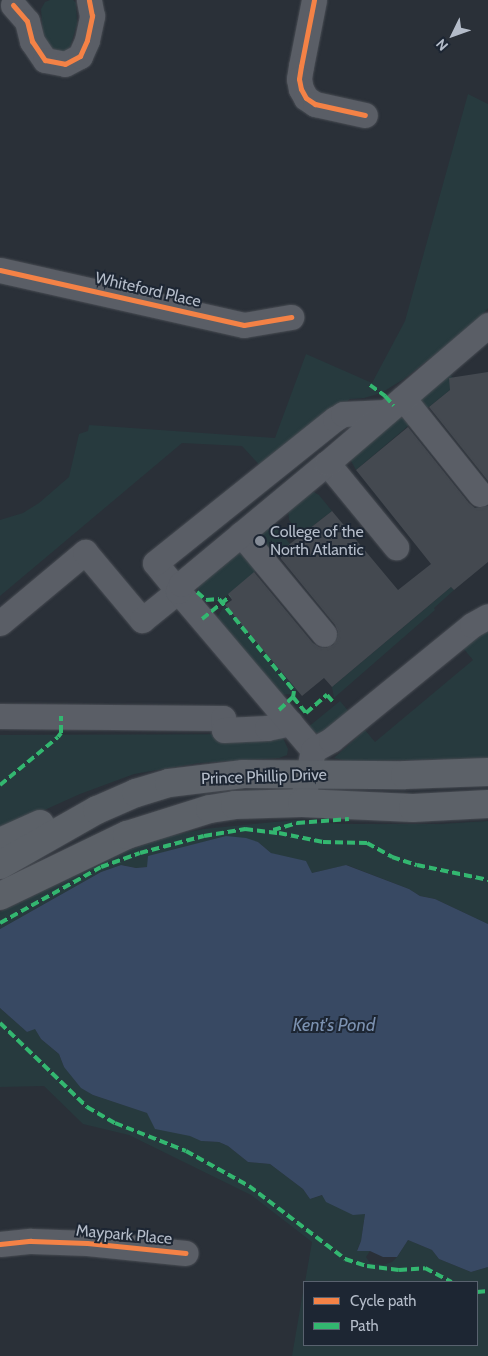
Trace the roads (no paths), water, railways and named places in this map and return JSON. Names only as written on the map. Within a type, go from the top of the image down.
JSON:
[{"type":"main road","name":"Prince Phillip Drive","points":[[0,865],[65,827],[116,802],[152,788],[192,779],[243,774],[310,762],[405,775],[488,772]]},
{"type":"main road","points":[[0,842],[93,798],[116,802]]},
{"type":"main road","name":"Prince Phillip Drive","points":[[0,896],[95,849],[146,827],[188,814],[227,807],[302,803],[413,808],[488,804]]},
{"type":"street","points":[[13,3],[27,21],[32,41],[46,60],[65,64],[80,56],[87,40],[92,16],[89,0]]},
{"type":"street","points":[[314,0],[299,79],[301,89],[306,98],[315,104],[365,114]]},
{"type":"street","name":"Whiteford Place","points":[[0,270],[244,325],[291,316]]},
{"type":"street","points":[[0,623],[85,552],[142,620],[178,591],[181,584],[395,405],[479,345],[488,324]]},
{"type":"street","points":[[395,405],[480,494]]},
{"type":"street","points":[[310,762],[290,723],[155,563],[335,419],[343,414],[395,405]]},
{"type":"street","points":[[327,463],[396,547]]},
{"type":"street","points":[[241,534],[324,634]]},
{"type":"street","points":[[302,803],[310,762],[331,740],[472,625],[488,616]]},
{"type":"street","points":[[0,716],[223,718],[224,730],[268,728],[290,723]]},
{"type":"street","name":"Maypark Place","points":[[0,1244],[31,1241],[87,1243],[185,1253]]},
{"type":"water","name":"Kent's Pond","points":[[226,836],[246,838],[258,842],[271,853],[306,861],[312,873],[346,865],[409,889],[420,896],[435,899],[488,924],[488,1267],[471,1272],[439,1259],[432,1250],[408,1240],[397,1257],[383,1257],[370,1251],[357,1251],[361,1241],[365,1214],[353,1215],[326,1202],[322,1195],[310,1199],[303,1189],[270,1164],[248,1162],[228,1146],[219,1142],[201,1141],[190,1136],[155,1129],[147,1113],[93,1095],[81,1088],[64,1067],[59,1054],[41,1039],[35,1029],[27,1032],[0,1008],[0,929],[101,872],[121,865],[136,868],[147,867],[148,856]]},
{"type":"place","name":"College of the North Atlantic","points":[[260,541]]}]
